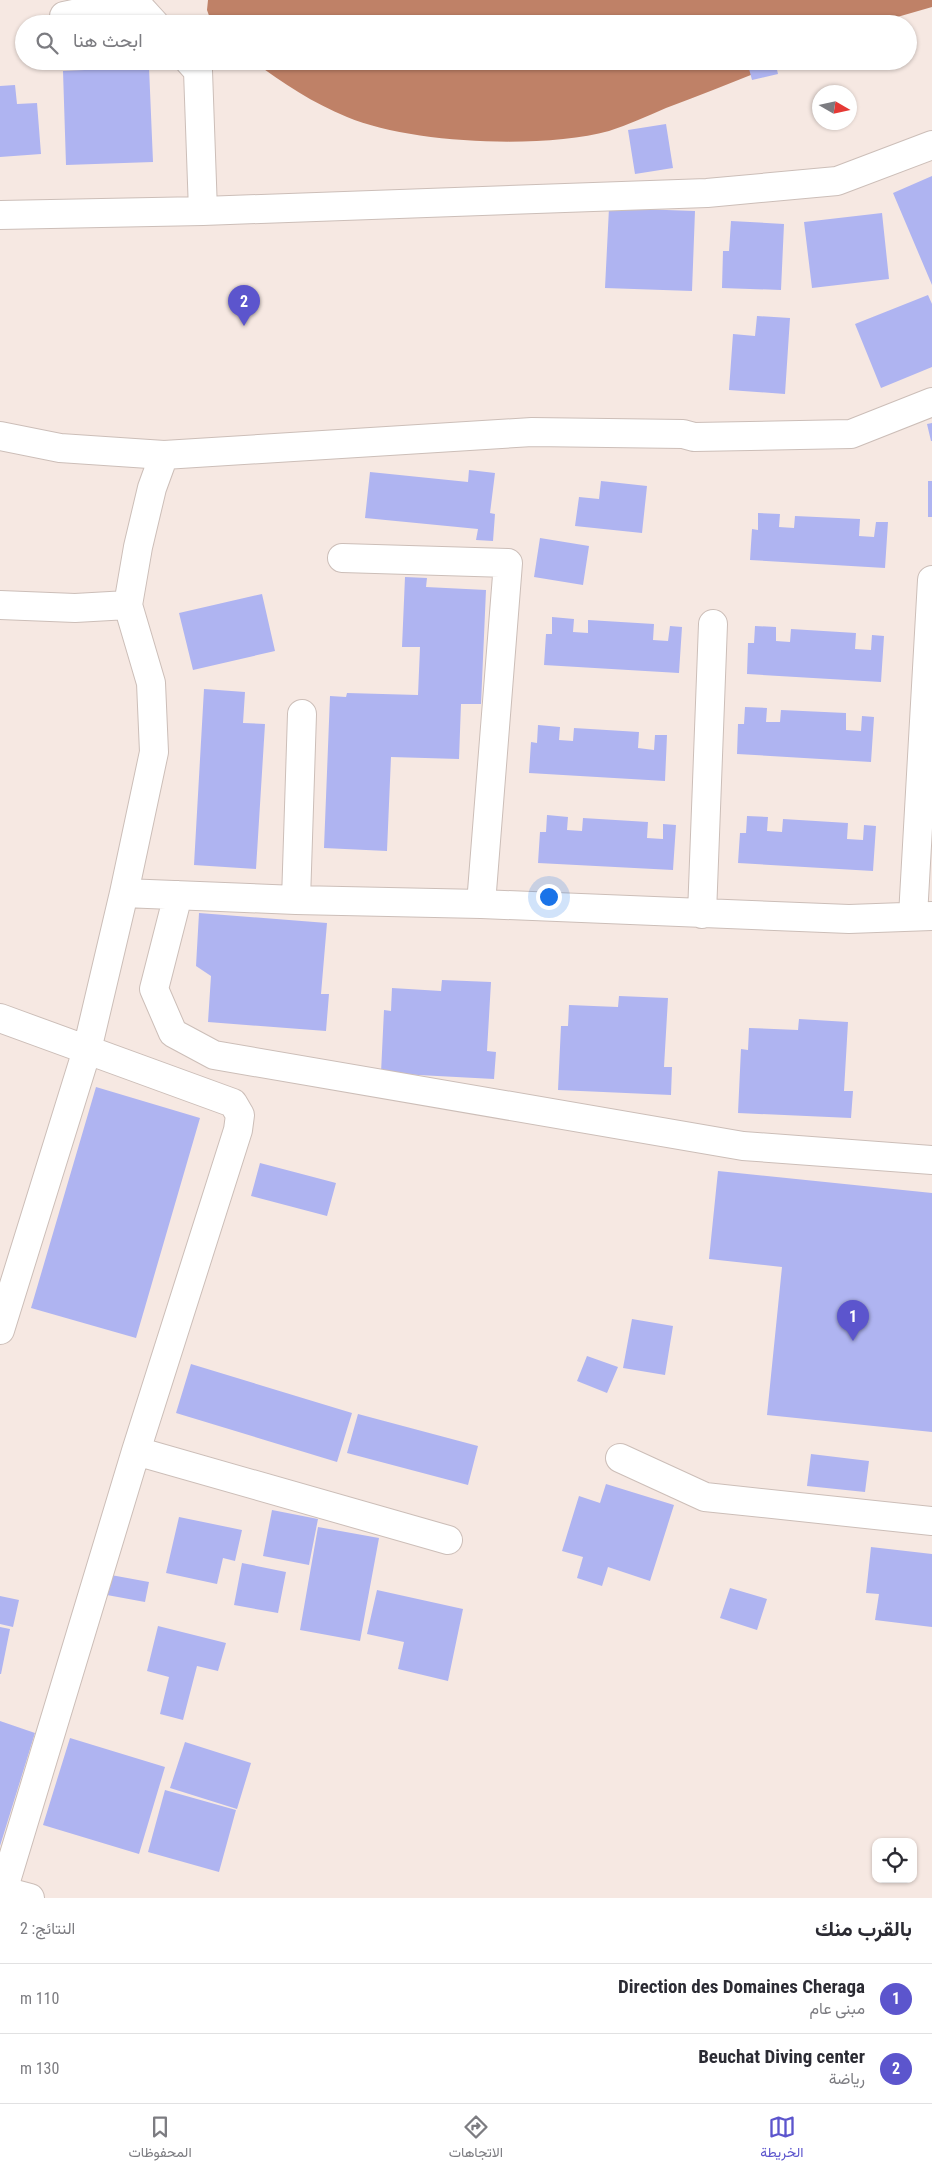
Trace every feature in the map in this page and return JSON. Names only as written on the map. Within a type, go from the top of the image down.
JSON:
[{"type":"street","points":[[69,15],[134,1],[147,15]]},
{"type":"street","points":[[197,70],[203,211]]},
{"type":"street","points":[[0,215],[203,211],[707,193],[837,181],[932,145]]},
{"type":"street","points":[[0,436],[60,448],[164,455],[532,432],[683,434],[694,438],[852,434],[932,402]]},
{"type":"street","points":[[0,1330],[88,1050],[154,752],[150,682],[128,605],[138,547],[152,488],[164,455]]},
{"type":"street","points":[[342,558],[508,563],[481,904]]},
{"type":"street","points":[[124,892],[296,900],[481,904],[849,919],[922,916],[932,580]]},
{"type":"street","points":[[0,605],[75,608],[128,605]]},
{"type":"street","points":[[702,914],[713,624]]},
{"type":"street","points":[[296,900],[302,714]]},
{"type":"street","points":[[178,895],[154,989],[173,1033],[214,1055],[742,1146],[932,1160]]},
{"type":"street","points":[[0,1018],[232,1103],[240,1115],[238,1130],[136,1451],[1,1890],[30,1898]]},
{"type":"street","points":[[136,1451],[448,1540]]},
{"type":"street","points":[[620,1458],[705,1498],[932,1521]]},
{"type":"shaded area","points":[[208,0],[932,0],[932,7],[904,15],[209,15],[207,10]]},
{"type":"shaded area","points":[[266,70],[763,70],[609,131],[581,137],[514,142],[441,138],[374,126],[347,117],[310,99]]},
{"type":"building","points":[[149,70],[153,162],[66,165],[63,71]]},
{"type":"building","points":[[749,70],[777,70],[778,74],[752,80]]},
{"type":"building","points":[[15,85],[17,104],[37,103],[41,154],[0,157],[0,86]]},
{"type":"building","points":[[666,124],[673,168],[635,174],[628,130]]},
{"type":"building","points":[[932,176],[932,285],[893,193]]},
{"type":"building","points":[[609,208],[695,211],[692,291],[605,288]]},
{"type":"building","points":[[882,213],[889,279],[812,288],[804,222]]},
{"type":"building","points":[[731,221],[784,224],[781,290],[722,288],[723,251],[729,251]]},
{"type":"building","points":[[928,295],[932,304],[932,367],[881,388],[855,324]]},
{"type":"building","points":[[757,316],[790,318],[785,394],[729,390],[733,334],[755,336]]},
{"type":"building","points":[[932,423],[932,441],[931,441],[927,424]]},
{"type":"building","points":[[469,470],[495,473],[490,513],[495,514],[493,541],[476,540],[478,529],[365,518],[370,472],[468,482]]},
{"type":"building","points":[[601,481],[647,486],[642,533],[575,526],[579,497],[599,499]]},
{"type":"building","points":[[928,481],[932,481],[932,517],[928,517]]},
{"type":"building","points":[[758,513],[780,514],[779,527],[794,528],[795,516],[860,519],[859,536],[874,537],[876,522],[888,522],[885,568],[750,560],[752,529],[758,530]]},
{"type":"building","points":[[540,538],[589,546],[583,585],[534,577]]},
{"type":"building","points":[[405,577],[427,578],[426,587],[486,590],[481,704],[461,704],[459,759],[391,757],[387,851],[324,848],[330,696],[346,697],[347,693],[418,695],[420,647],[402,647]]},
{"type":"building","points":[[262,594],[275,651],[193,670],[179,613]]},
{"type":"building","points":[[552,617],[574,619],[573,632],[588,633],[588,620],[654,624],[653,640],[668,641],[670,626],[682,627],[679,673],[544,665],[546,634],[552,634]]},
{"type":"building","points":[[755,626],[776,627],[776,641],[790,642],[791,629],[856,633],[855,649],[871,650],[872,635],[884,636],[881,682],[747,674],[748,643],[754,643]]},
{"type":"building","points":[[204,689],[245,692],[243,723],[265,724],[256,869],[194,865]]},
{"type":"building","points":[[745,707],[767,708],[766,722],[780,722],[781,710],[846,713],[846,730],[861,731],[862,716],[874,717],[871,762],[737,754],[738,724],[744,724]]},
{"type":"building","points":[[538,725],[560,727],[559,740],[573,741],[574,728],[639,732],[638,748],[654,750],[655,735],[667,735],[665,781],[529,773],[531,742],[537,743]]},
{"type":"building","points":[[547,815],[568,817],[567,830],[582,831],[583,818],[648,822],[647,838],[663,839],[663,824],[676,825],[673,870],[538,863],[540,832],[546,832]]},
{"type":"building","points":[[747,816],[768,817],[767,831],[782,832],[783,819],[848,823],[847,839],[863,840],[864,825],[876,826],[873,871],[738,863],[740,833],[746,833]]},
{"type":"building","points":[[199,913],[327,923],[321,994],[329,994],[326,1031],[208,1022],[211,976],[196,966]]},
{"type":"building","points":[[442,980],[491,982],[487,1051],[496,1052],[494,1079],[381,1073],[384,1010],[391,1011],[392,988],[441,991]]},
{"type":"building","points":[[619,996],[668,998],[664,1067],[672,1067],[671,1095],[558,1090],[561,1026],[568,1026],[569,1005],[618,1007]]},
{"type":"building","points":[[799,1019],[848,1022],[844,1091],[853,1091],[851,1118],[738,1113],[741,1049],[748,1050],[749,1028],[798,1030]]},
{"type":"building","points":[[96,1087],[200,1118],[136,1338],[31,1308]]},
{"type":"building","points":[[260,1163],[336,1183],[327,1216],[251,1196]]},
{"type":"building","points":[[718,1171],[932,1193],[932,1432],[767,1415],[782,1267],[709,1259]]},
{"type":"building","points":[[632,1319],[673,1326],[665,1375],[623,1368]]},
{"type":"building","points":[[587,1356],[618,1367],[607,1393],[577,1381]]},
{"type":"building","points":[[191,1364],[352,1413],[337,1462],[176,1413]]},
{"type":"building","points":[[358,1414],[478,1446],[468,1485],[347,1453]]},
{"type":"building","points":[[811,1454],[869,1461],[865,1492],[807,1486]]},
{"type":"building","points":[[606,1484],[674,1505],[650,1581],[608,1567],[602,1586],[577,1578],[583,1557],[562,1551],[579,1496],[600,1503]]},
{"type":"building","points":[[272,1510],[318,1519],[309,1565],[263,1556]]},
{"type":"building","points":[[179,1517],[242,1530],[235,1561],[223,1558],[217,1584],[166,1573]]},
{"type":"building","points":[[318,1527],[379,1538],[360,1641],[300,1630]]},
{"type":"building","points":[[871,1547],[932,1554],[932,1627],[875,1620],[879,1594],[866,1593]]},
{"type":"building","points":[[242,1563],[286,1572],[278,1613],[234,1605]]},
{"type":"building","points":[[111,1575],[149,1582],[145,1602],[107,1595]]},
{"type":"building","points":[[730,1588],[767,1599],[757,1630],[720,1618]]},
{"type":"building","points":[[377,1590],[463,1609],[448,1681],[398,1669],[404,1642],[367,1634]]},
{"type":"building","points":[[0,1596],[19,1600],[13,1627],[0,1624]]},
{"type":"building","points":[[158,1626],[226,1643],[218,1671],[197,1666],[183,1720],[160,1714],[169,1677],[147,1671]]},
{"type":"building","points":[[0,1627],[10,1629],[1,1674],[0,1674]]},
{"type":"building","points":[[0,1721],[35,1733],[0,1846]]},
{"type":"building","points":[[70,1738],[165,1767],[139,1854],[43,1825]]},
{"type":"building","points":[[185,1742],[251,1763],[237,1809],[170,1788]]},
{"type":"building","points":[[165,1790],[236,1810],[219,1872],[148,1852]]},
{"type":"place","name":"Beuchat Diving center","points":[[244,326]]},
{"type":"place","name":"Direction des Domaines Cheraga","points":[[853,1341]]}]
